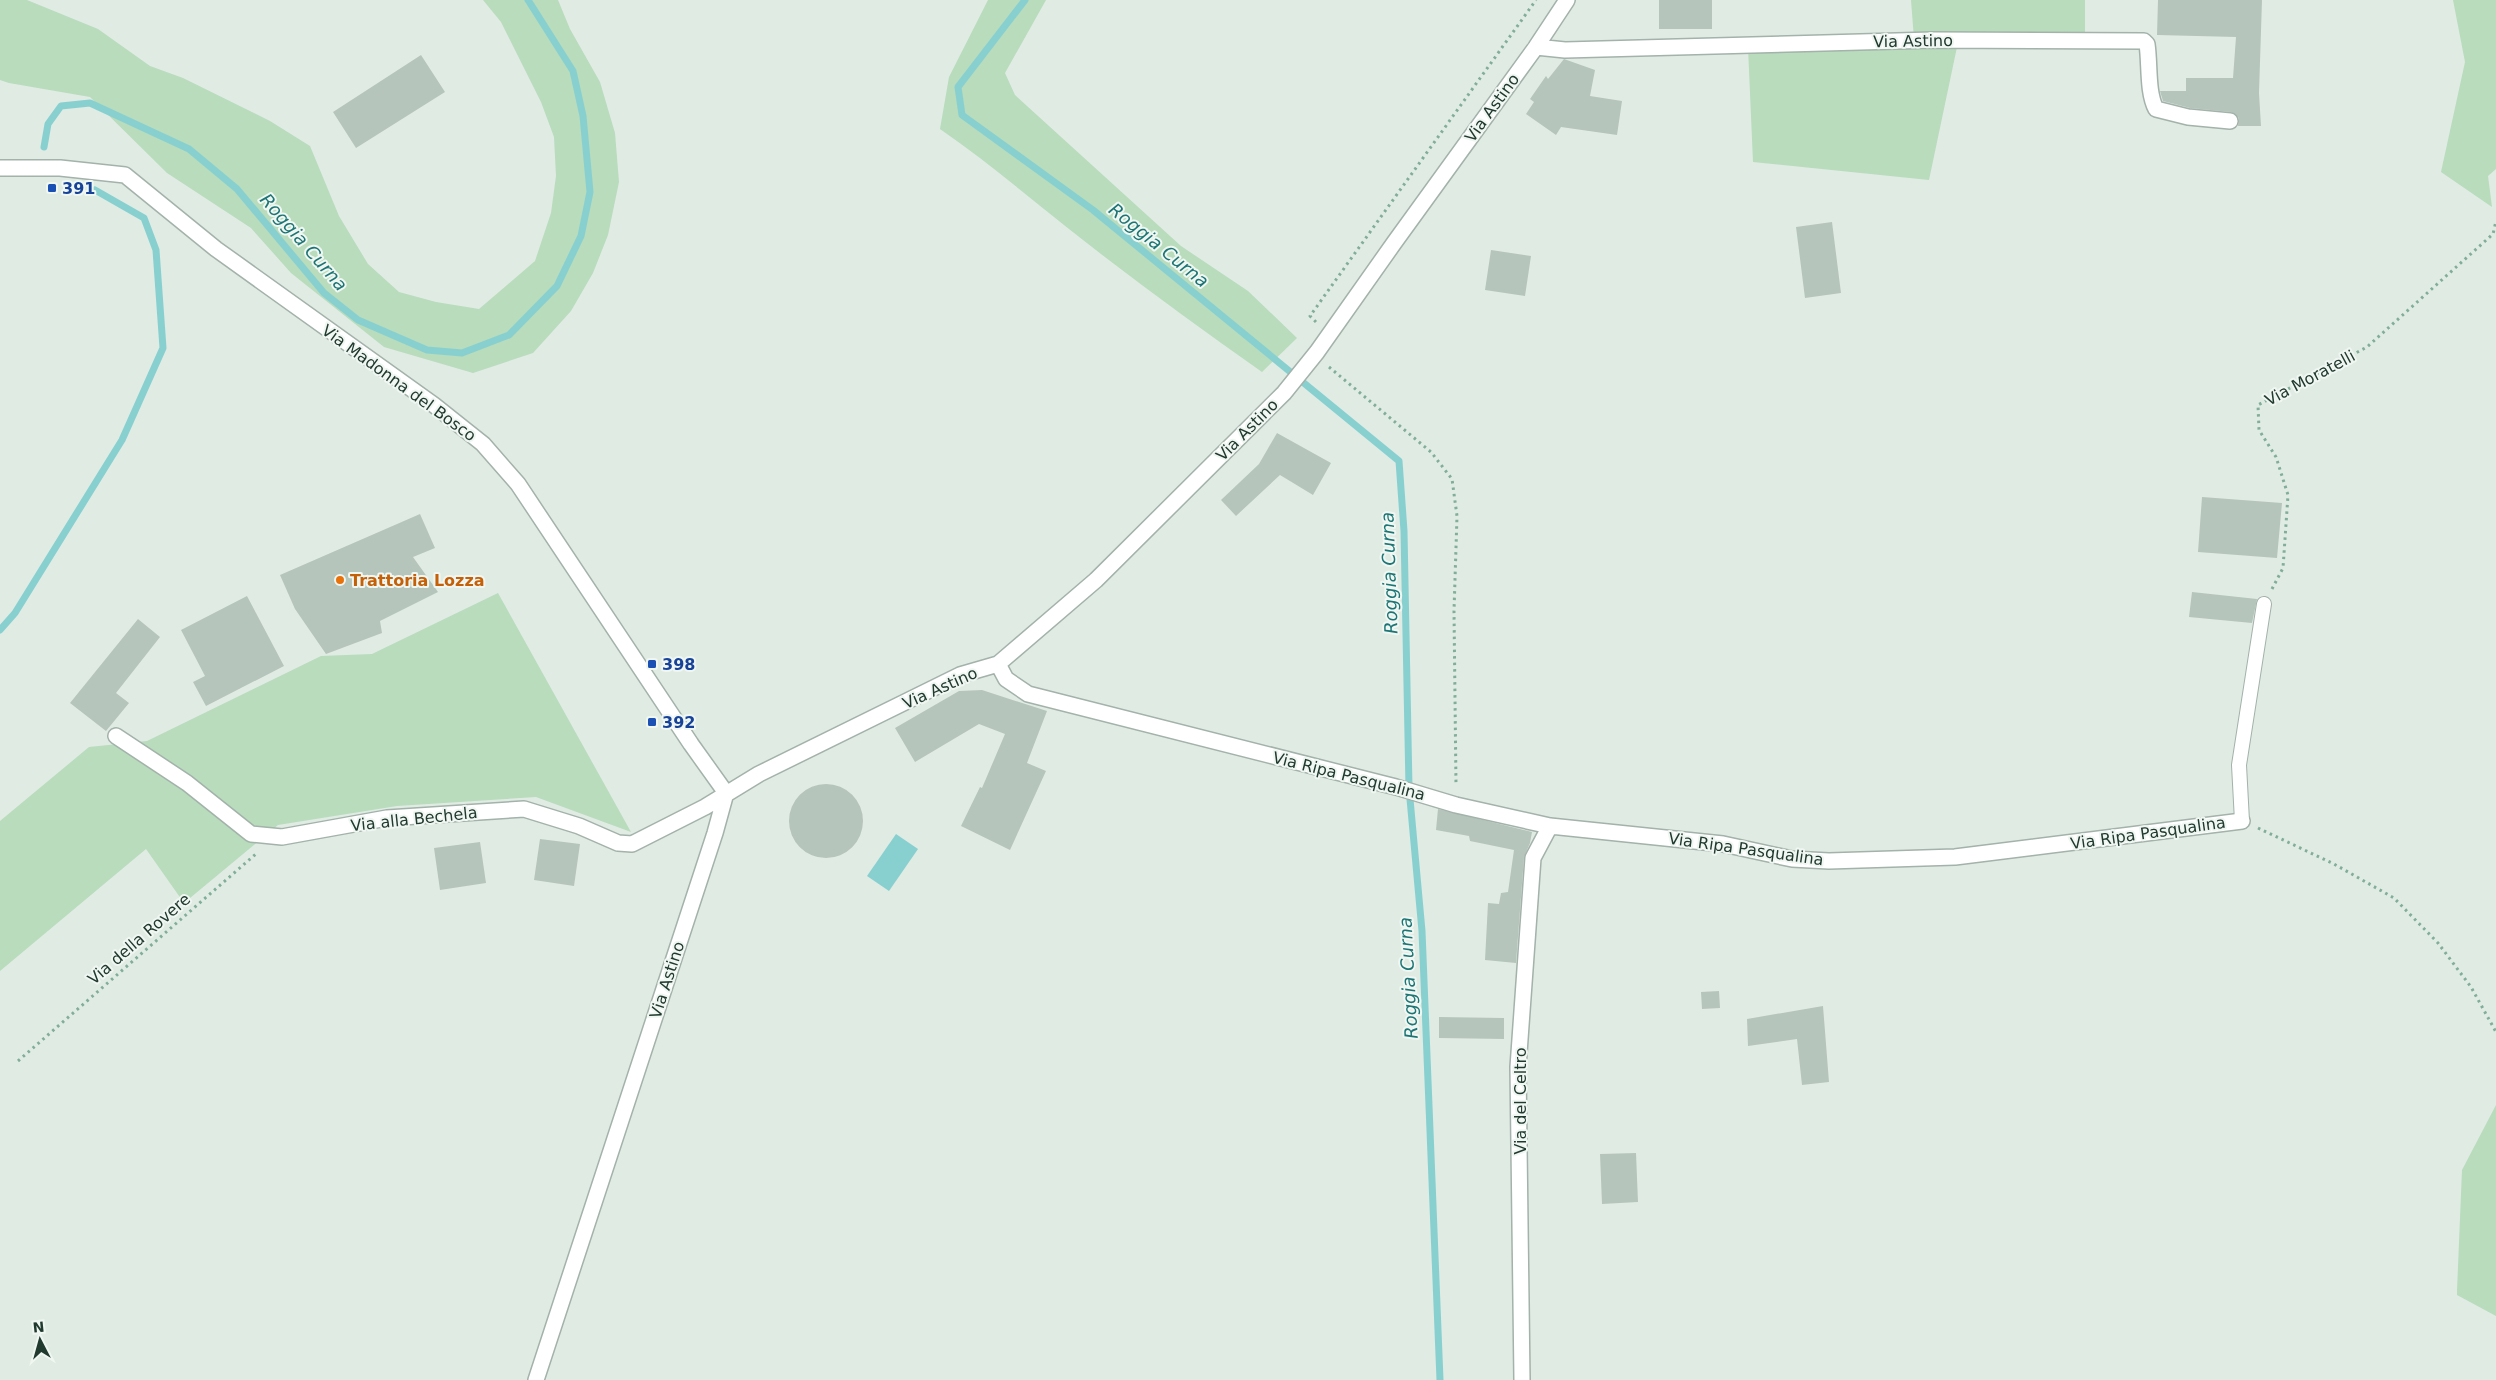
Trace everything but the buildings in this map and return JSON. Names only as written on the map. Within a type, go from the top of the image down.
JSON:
[{"type":"street","name":"Via Astino","points":[[536,1380],[715,833],[726,793],[960,675],[998,664],[1096,580],[1284,392],[1317,352],[1536,47],[1567,0]]},
{"type":"street","name":"Via Astino","points":[[1536,47],[1553,50],[1933,40],[2144,41],[2147,44],[2151,70],[2151,99],[2156,110],[2188,117],[2230,121]]},
{"type":"street","name":"Via Madonna del Bosco","points":[[0,168],[60,168],[125,175],[223,255],[434,405],[483,444],[518,484],[691,744],[726,793]]},
{"type":"street","name":"Via Ripa Pasqualina","points":[[998,664],[1006,679],[1028,694],[1396,787],[1456,805],[1550,826],[1723,844],[1792,859],[1829,861],[1955,857],[2242,821]]},
{"type":"street","name":"Via alla Bechela","points":[[116,736],[187,783],[251,834],[282,838],[387,818],[524,809],[578,826],[618,843],[632,844],[705,807],[726,793]]},
{"type":"street","name":"Via del Celtro","points":[[1522,1380],[1518,1067],[1533,858],[1550,826]]},
{"type":"lane","points":[[2242,821],[2239,765],[2264,604]]},
{"type":"path","points":[[1328,337],[1310,316],[1536,0]]},
{"type":"path","name":"Via Moratelli","points":[[2264,604],[2283,568],[2288,495],[2276,457],[2259,430],[2258,406],[2367,347],[2493,234],[2496,221]]},
{"type":"path","points":[[1328,367],[1431,452],[1452,479],[1457,516],[1454,611],[1456,805]]},
{"type":"path","name":"Via Ripa Pasqualina","points":[[2242,821],[2274,834],[2394,898],[2444,950],[2471,987],[2496,1032]]},
{"type":"path","name":"Via della Rovere","points":[[18,1061],[276,837]]},
{"type":"green space","points":[[0,0],[27,0],[98,29],[150,66],[183,78],[270,121],[310,146],[339,216],[368,264],[399,292],[436,302],[479,309],[535,261],[551,213],[556,176],[554,137],[541,102],[501,22],[483,0],[558,0],[570,29],[600,82],[615,133],[619,182],[608,235],[593,273],[571,311],[533,353],[473,373],[384,347],[291,273],[251,228],[167,173],[90,97],[0,80]]},
{"type":"green space","points":[[988,0],[1046,0],[1005,73],[1015,95],[1181,246],[1248,291],[1297,338],[1262,372],[1117,266],[989,165],[940,129],[949,77]]},
{"type":"green space","points":[[1911,0],[2085,0],[2085,35],[1957,47],[1929,180],[1753,162],[1748,47],[1914,39]]},
{"type":"green space","points":[[2453,0],[2496,0],[2496,169],[2488,176],[2492,207],[2441,172],[2465,62]]},
{"type":"green space","points":[[498,593],[631,832],[536,797],[397,806],[278,825],[184,903],[146,849],[0,971],[0,821],[89,747],[147,741],[321,656],[372,654]]},
{"type":"green space","points":[[2496,1105],[2496,1316],[2457,1295],[2457,1291],[2462,1170]]},
{"type":"water","points":[[896,834],[918,849],[889,891],[867,876]]},
{"type":"waterway","name":"Roggia Curna","points":[[44,147],[48,124],[61,106],[90,103],[189,149],[237,189],[324,293],[358,320],[427,350],[462,353],[509,335],[557,286],[581,236],[590,192],[583,116],[573,71],[528,0]]},
{"type":"waterway","name":"Roggia Curna","points":[[1025,0],[958,87],[962,115],[1093,210],[1399,461],[1404,531],[1409,788],[1422,931],[1440,1380]]},
{"type":"waterway","name":"Roggia Curna","points":[[0,630],[15,613],[122,440],[163,348],[156,250],[144,218],[95,190]]},
{"type":"place","name":"391","points":[[52,188]]},
{"type":"place","name":"Trattoria Lozza","points":[[340,580]]},
{"type":"place","name":"398","points":[[652,664]]},
{"type":"place","name":"392","points":[[652,722]]}]
